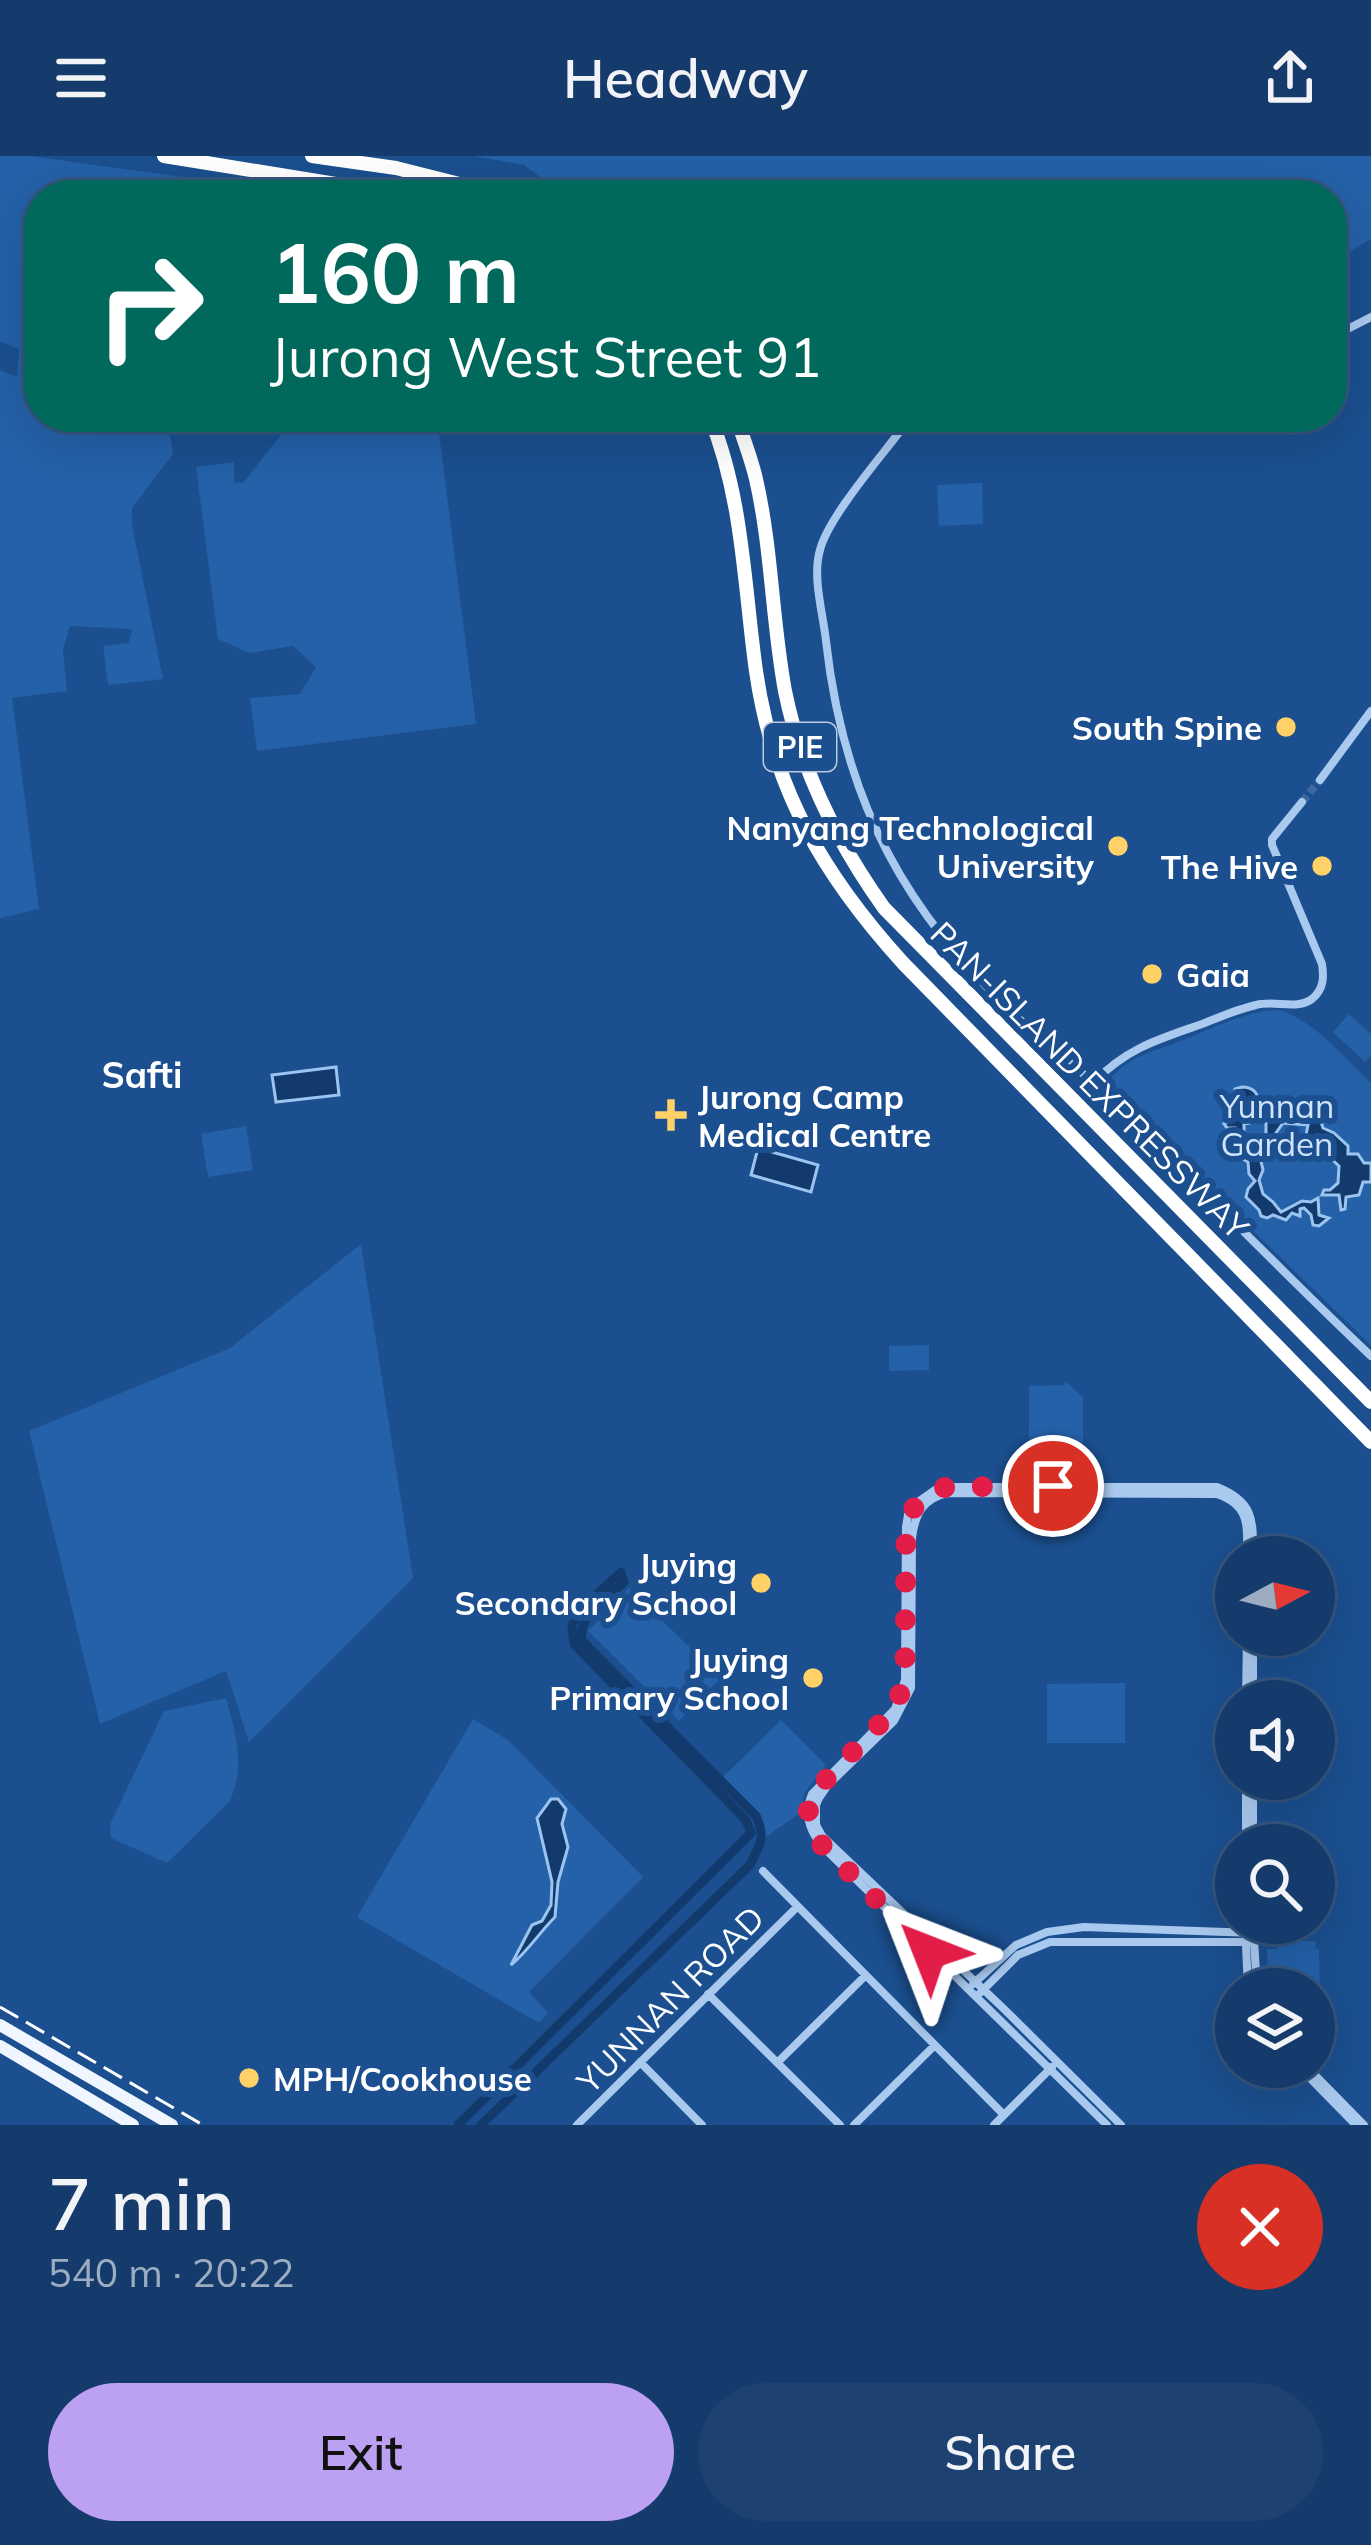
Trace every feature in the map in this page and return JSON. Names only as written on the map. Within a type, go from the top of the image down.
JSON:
[{"type":"highway","points":[[164,156],[311,180]]},
{"type":"highway","points":[[312,156],[454,180]]},
{"type":"highway","name":"PAN-ISLAND EXPRESSWAY","points":[[715,432],[737,515],[764,712],[804,828],[841,890],[864,921],[1032,1097],[1371,1441]]},
{"type":"highway","name":"PAN-ISLAND EXPRESSWAY","points":[[740,432],[759,494],[782,672],[795,732],[815,790],[846,853],[884,908],[1371,1402]]},
{"type":"main road","points":[[0,2025],[172,2125]]},
{"type":"main road","points":[[0,2046],[133,2125]]},
{"type":"street","points":[[900,432],[826,532],[818,555],[829,666],[849,760],[886,854],[931,923],[1026,1026],[1094,1082],[1371,1356]]},
{"type":"street","points":[[1319,780],[1371,711]]},
{"type":"street","points":[[1094,1082],[1114,1061],[1146,1043],[1260,1003],[1297,1005],[1317,993],[1324,980],[1322,964],[1272,845],[1302,802]]},
{"type":"street","points":[[1121,2125],[817,1840],[808,1812],[812,1794],[902,1695],[906,1527],[915,1504],[935,1490],[1217,1487],[1239,1498],[1249,1510],[1251,1536]]},
{"type":"street","points":[[763,1871],[1004,2115]]},
{"type":"street","name":"YUNNAN ROAD","points":[[578,2125],[797,1907]]},
{"type":"street","points":[[975,1990],[1010,1950],[1047,1932],[1084,1928],[1215,1932]]},
{"type":"street","points":[[1084,1928],[1084,1941]]},
{"type":"street","points":[[975,1990],[1018,1955],[1049,1942],[1215,1935]]},
{"type":"street","points":[[778,2062],[865,1976]]},
{"type":"street","points":[[709,1994],[840,2125]]},
{"type":"street","points":[[854,2125],[934,2046]]},
{"type":"street","points":[[640,2062],[702,2125]]},
{"type":"street","points":[[994,2125],[1054,2066]]},
{"type":"street","points":[[1054,2066],[1107,2125]]},
{"type":"street","points":[[1324,2088],[1360,2125]]},
{"type":"green space","points":[[0,156],[203,180],[24,180],[24,432],[169,432],[173,454],[132,508],[163,679],[108,685],[103,646],[129,643],[132,629],[70,626],[63,650],[67,691],[12,698],[39,909],[0,918],[0,370],[17,377],[19,349],[0,341]]},
{"type":"green space","points":[[473,156],[1371,156],[1371,239],[1347,254],[1347,180],[544,180],[524,165]]},
{"type":"green space","points":[[283,432],[439,432],[476,724],[257,751],[250,698],[300,694],[316,667],[293,646],[249,653],[218,639],[196,467],[234,462],[234,482],[243,483]]},
{"type":"green space","points":[[982,483],[983,524],[939,526],[937,485]]},
{"type":"green space","name":"Yunnan Garden","points":[[1279,1010],[1317,1031],[1371,1083],[1371,1345],[1108,1082],[1131,1061],[1151,1052],[1240,1017]]},
{"type":"green space","points":[[1349,1014],[1371,1034],[1371,1055],[1365,1062],[1333,1032]]},
{"type":"green space","points":[[246,1126],[253,1170],[208,1177],[201,1134]]},
{"type":"green space","points":[[361,1244],[413,1578],[249,1742],[226,1671],[100,1724],[29,1431],[230,1348]]},
{"type":"green space","points":[[929,1345],[929,1370],[889,1371],[889,1346]]},
{"type":"green space","points":[[1066,1382],[1083,1397],[1083,1477],[1029,1477],[1029,1386]]},
{"type":"green space","points":[[629,1588],[721,1678],[679,1721],[588,1631]]},
{"type":"green space","points":[[1125,1683],[1125,1743],[1047,1743],[1047,1684]]},
{"type":"green space","points":[[226,1698],[238,1764],[229,1802],[167,1863],[111,1838],[110,1824],[164,1711]]},
{"type":"green space","points":[[473,1719],[508,1740],[643,1877],[529,1992],[548,2013],[539,2023],[357,1917]]},
{"type":"green space","points":[[781,1720],[826,1765],[805,1792],[800,1813],[766,1837],[758,1812],[723,1777]]},
{"type":"green space","points":[[1277,1944],[1316,1944],[1319,1968],[1267,1968],[1267,1949],[1277,1949]]},
{"type":"shaded area","points":[[336,1067],[339,1095],[276,1102],[272,1075]]},
{"type":"shaded area","points":[[1242,1087],[1254,1091],[1260,1103],[1279,1109],[1284,1119],[1302,1115],[1320,1119],[1323,1128],[1348,1146],[1348,1154],[1358,1154],[1364,1163],[1371,1163],[1371,1182],[1363,1182],[1359,1195],[1346,1197],[1341,1210],[1339,1195],[1322,1195],[1338,1183],[1339,1166],[1318,1139],[1306,1135],[1308,1125],[1283,1123],[1266,1140],[1266,1123],[1271,1119],[1268,1112],[1259,1111],[1255,1122],[1244,1124],[1244,1141],[1259,1153],[1263,1194],[1281,1212],[1318,1198],[1319,1215],[1329,1218],[1313,1225],[1304,1208],[1300,1216],[1292,1213],[1286,1220],[1261,1216],[1246,1197],[1255,1181],[1231,1140],[1235,1128],[1224,1124],[1247,1108],[1233,1095]]},
{"type":"shaded area","points":[[758,1148],[818,1165],[811,1192],[751,1175]]},
{"type":"shaded area","points":[[551,1799],[558,1799],[566,1809],[562,1824],[568,1847],[555,1917],[511,1965],[532,1925],[542,1921],[551,1905],[552,1882],[537,1818]]},
{"type":"waterway","points":[[458,2125],[751,1833],[746,1820],[574,1644],[572,1626],[578,1612],[621,1572],[624,1582],[589,1615],[582,1641],[756,1816],[760,1841],[750,1865],[481,2125]]},
{"type":"tunnel","points":[[1302,802],[1320,780]]},
{"type":"railway","points":[[0,2007],[203,2125]]},
{"type":"place","name":"South Spine","points":[[1286,727]]},
{"type":"place","name":"Nanyang Technological University","points":[[1118,846]]},
{"type":"place","name":"The Hive","points":[[1322,866]]},
{"type":"place","name":"Gaia","points":[[1152,974]]},
{"type":"place","name":"Jurong Camp Medical Centre","points":[[671,1115]]},
{"type":"place","name":"Juying Secondary School","points":[[761,1583]]},
{"type":"place","name":"Juying Primary School","points":[[813,1678]]},
{"type":"place","name":"MPH/Cookhouse","points":[[249,2078]]},
{"type":"district","name":"Safti","points":[[142,1074]]},
{"type":"route","points":[[929,1952],[817,1840],[808,1803],[902,1695],[906,1527],[915,1504],[947,1487],[1053,1486]]}]
